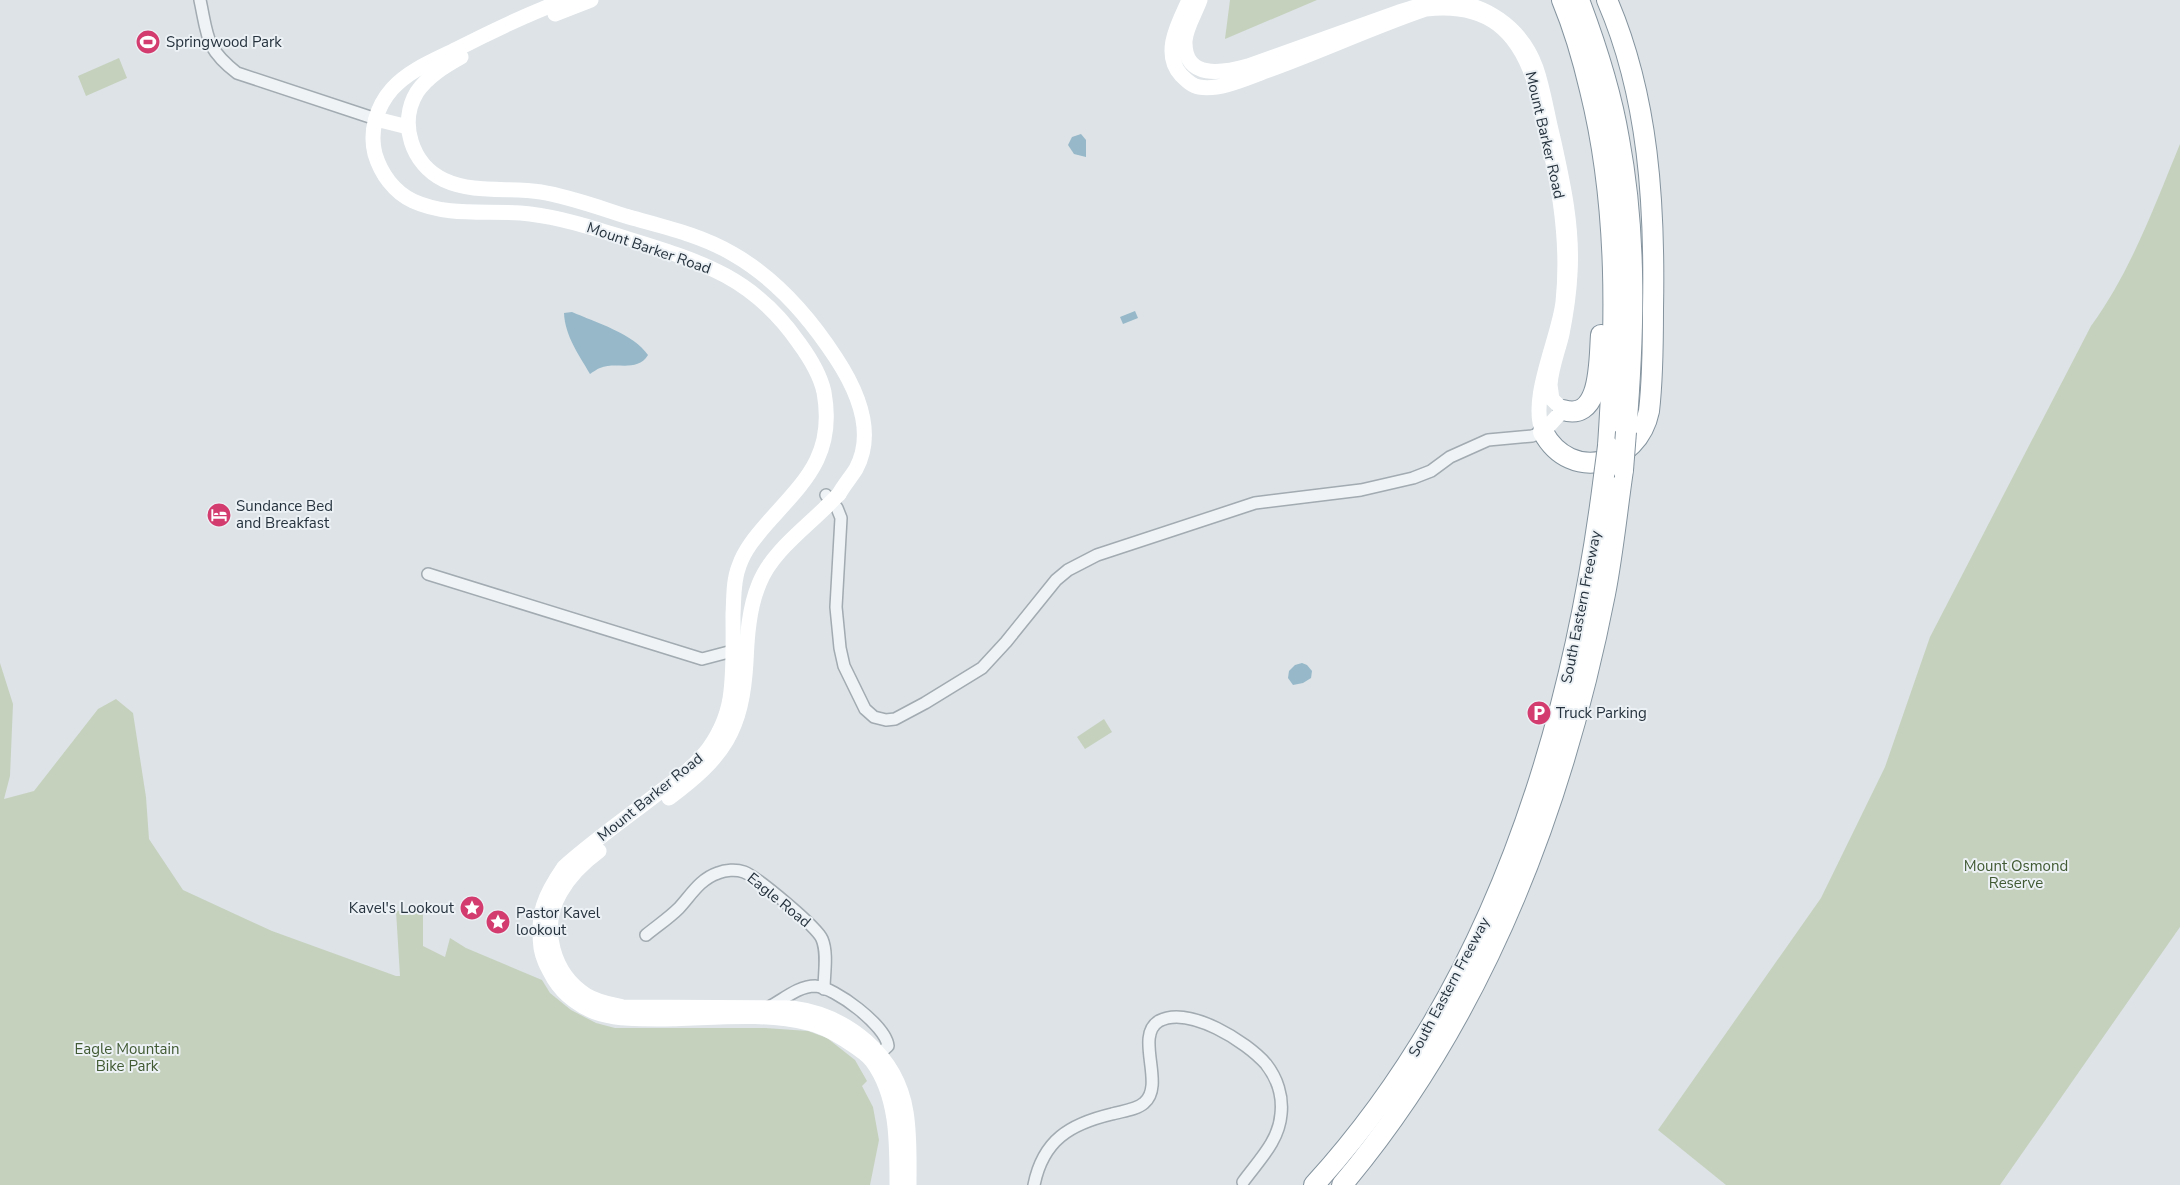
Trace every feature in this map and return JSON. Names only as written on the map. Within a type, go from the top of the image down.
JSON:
[{"type":"highway","points":[[1540,433],[1567,457],[1585,462],[1602,462],[1617,457],[1633,444],[1644,429],[1649,411],[1654,272],[1649,167],[1631,72],[1607,0]]},
{"type":"highway","points":[[1563,410],[1575,412],[1584,408],[1590,402],[1595,391],[1601,333],[1603,277],[1599,187],[1569,4]]},
{"type":"highway","name":"South Eastern Freeway","points":[[1342,1185],[1382,1133],[1436,1053],[1484,966],[1525,876],[1558,782],[1584,689],[1605,592],[1623,470],[1632,334],[1633,285],[1626,187],[1619,138],[1595,44],[1569,4]]},
{"type":"highway","name":"South Eastern Freeway","points":[[1314,1185],[1358,1134],[1415,1053],[1464,966],[1505,878],[1538,782],[1565,689],[1586,593],[1608,446],[1613,340],[1614,251],[1610,200],[1594,106],[1569,4]]},
{"type":"main road","name":"Mount Barker Road","points":[[565,0],[536,11],[409,74],[391,90],[376,118],[374,133],[375,154],[388,180],[405,196],[423,205],[446,210],[512,212],[561,218],[692,259],[726,274],[748,288],[778,314],[814,364],[824,390],[826,411],[822,453],[812,471],[752,541],[738,567],[734,588],[740,649],[742,702],[736,726],[728,740],[698,776],[582,865],[560,894],[553,911],[550,928],[555,955],[566,978],[587,996],[603,1003],[643,1008],[769,1007],[805,1010],[831,1018],[864,1038],[898,1085],[906,1111],[909,1185]]},
{"type":"main road","name":"Mount Barker Road","points":[[590,0],[540,20],[451,63],[425,82],[413,100],[408,127],[412,144],[420,160],[428,169],[442,179],[473,188],[540,192],[571,198],[685,234],[733,254],[785,294],[816,331],[847,376],[856,394],[862,414],[864,441],[856,468],[785,547],[764,574],[740,649],[730,702],[722,727],[708,750],[689,770],[576,856],[564,867],[549,889],[542,908],[539,926],[543,958],[558,986],[568,996],[579,1004],[600,1014],[626,1018],[769,1017],[794,1020],[810,1023],[831,1031],[876,1057],[892,1108],[896,1144],[897,1185]]},
{"type":"main road","name":"Mount Barker Road","points":[[1189,0],[1176,28],[1172,54],[1176,70],[1187,81],[1198,87],[1215,87],[1251,76],[1426,9],[1455,9],[1479,14],[1493,21],[1516,42],[1531,71],[1536,87],[1560,193],[1564,226],[1565,259],[1562,304],[1554,343],[1538,397],[1540,433]]},
{"type":"main road","name":"Mount Barker Road","points":[[1200,0],[1185,40],[1188,56],[1197,67],[1207,72],[1226,73],[1399,12],[1424,4],[1440,2],[1458,3],[1487,12],[1509,26],[1520,38],[1529,52],[1541,85],[1568,216],[1571,254],[1569,287],[1562,334],[1550,385],[1554,402],[1563,410]]},
{"type":"main road","points":[[376,118],[397,100],[405,98],[413,100]]},
{"type":"main road","points":[[376,118],[408,127]]},
{"type":"main road","points":[[1540,433],[1563,410]]},
{"type":"street","points":[[200,0],[210,44],[219,59],[237,73],[376,118]]},
{"type":"street","points":[[830,499],[837,508],[841,518],[836,607],[840,648],[844,666],[865,709],[874,717],[886,720],[895,719],[906,714],[982,668],[1011,636],[1056,580],[1068,570],[1098,555],[1225,511],[1255,503],[1361,490],[1413,478],[1432,471],[1450,457],[1488,440],[1540,433]]},
{"type":"street","points":[[428,574],[702,659],[740,649]]},
{"type":"street","name":"Eagle Road","points":[[646,935],[671,916],[697,886],[708,878],[718,872],[731,870],[744,872],[806,920],[822,939],[824,951],[824,989]]},
{"type":"street","points":[[769,1007],[798,990],[816,986],[824,989],[856,1007],[882,1031],[888,1046],[876,1057]]},
{"type":"street","points":[[1034,1185],[1050,1147],[1063,1133],[1085,1121],[1144,1103],[1149,1097],[1152,1080],[1150,1033],[1159,1022],[1174,1017],[1183,1017],[1205,1023],[1224,1032],[1266,1064],[1276,1079],[1281,1096],[1279,1127],[1268,1150],[1243,1182]]},
{"type":"green space","points":[[1230,0],[1317,0],[1225,39]]},
{"type":"green space","points":[[119,58],[127,78],[86,96],[78,76]]},
{"type":"green space","name":"Mount Osmond Reserve","points":[[2180,144],[2180,927],[2000,1185],[1726,1185],[1658,1130],[1821,898],[1885,767],[1930,637],[2091,326],[2130,261]]},
{"type":"green space","name":"Eagle Mountain Bike Park","points":[[0,663],[13,704],[10,776],[4,799],[34,791],[98,709],[116,699],[133,713],[146,797],[149,839],[183,890],[272,931],[396,976],[400,976],[396,911],[423,910],[423,946],[445,957],[450,938],[466,948],[542,980],[550,993],[571,1010],[596,1023],[615,1028],[765,1028],[808,1031],[827,1038],[855,1060],[867,1081],[862,1086],[873,1107],[879,1140],[870,1185],[0,1185]]},
{"type":"green space","points":[[1104,719],[1112,732],[1085,749],[1077,737]]},
{"type":"water","points":[[1081,134],[1086,140],[1086,157],[1074,154],[1068,145],[1072,137]]},
{"type":"water","points":[[1135,311],[1138,318],[1123,324],[1120,317]]},
{"type":"water","points":[[572,312],[624,335],[642,348],[648,355],[638,364],[606,366],[590,374],[573,345],[567,330],[564,313]]},
{"type":"water","points":[[1302,663],[1307,665],[1312,671],[1311,678],[1303,683],[1293,685],[1288,678],[1289,671],[1295,665]]},
{"type":"place","name":"Springwood Park","points":[[148,42]]},
{"type":"place","name":"Sundance Bed and Breakfast","points":[[219,515]]},
{"type":"place","name":"Truck Parking","points":[[1539,713]]},
{"type":"place","name":"Kavel's Lookout","points":[[472,908]]},
{"type":"place","name":"Pastor Kavel lookout","points":[[498,922]]}]
